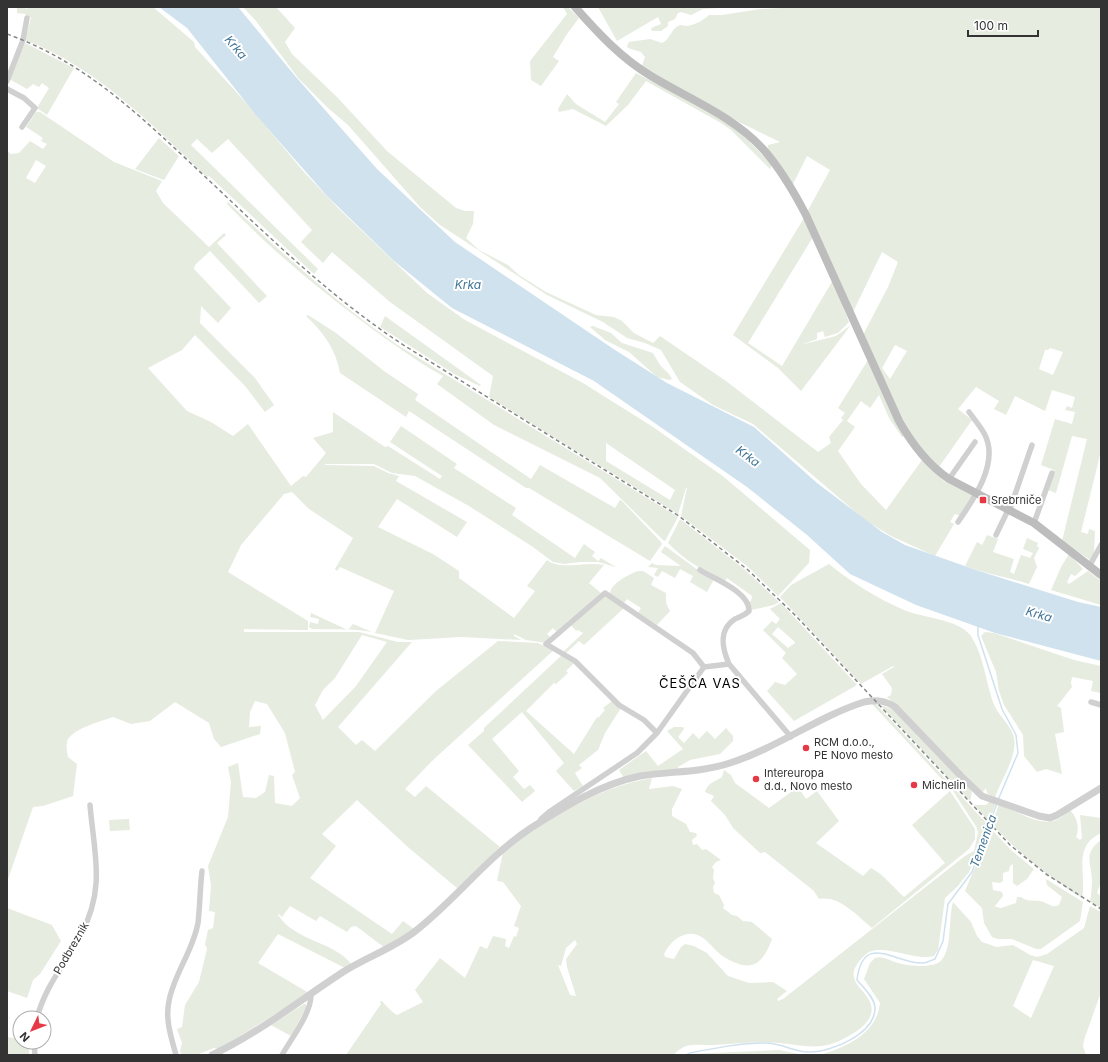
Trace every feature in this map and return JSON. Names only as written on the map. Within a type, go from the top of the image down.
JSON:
[{"type":"main road","points":[[575,7],[607,41],[631,63],[728,120],[763,148],[778,167],[790,184],[806,215],[899,421],[909,439],[920,453],[939,472],[949,479],[1010,509],[1034,523],[1101,575]]},
{"type":"street","points":[[7,81],[23,40],[28,18]]},
{"type":"street","points":[[7,89],[24,98],[35,108],[22,127]]},
{"type":"street","points":[[958,522],[978,494],[990,455],[985,435],[969,412]]},
{"type":"street","points":[[949,479],[975,442]]},
{"type":"street","points":[[996,535],[1010,509],[1032,445]]},
{"type":"street","points":[[1034,523],[1052,473]]},
{"type":"street","points":[[1089,567],[1101,545]]},
{"type":"street","points":[[700,570],[736,591],[749,607],[747,614],[729,624],[722,636],[724,650],[729,664],[790,737]]},
{"type":"street","points":[[658,733],[644,720],[619,705],[576,661],[546,644],[605,593],[677,641],[693,653],[704,667]]},
{"type":"street","points":[[212,1055],[253,1032],[344,972],[391,948],[412,934],[434,915],[498,852],[531,828],[549,812],[637,753],[658,733],[704,667],[729,664]]},
{"type":"street","points":[[531,828],[579,800],[618,782],[642,776],[716,767],[747,757],[853,705],[870,701],[884,701],[889,703],[902,714],[976,791],[1001,802],[1039,816],[1050,818],[1101,788]]},
{"type":"street","points":[[1090,702],[1101,705]]},
{"type":"street","name":"Podbreznik","points":[[40,1010],[47,990],[82,934],[91,911],[96,890],[98,867],[90,805]]},
{"type":"street","points":[[176,1055],[168,1025],[168,1002],[191,946],[198,924],[202,871]]},
{"type":"street","points":[[282,1055],[305,1014],[311,1001],[311,994]]},
{"type":"shaded area","points":[[153,7],[194,42],[195,47],[249,106],[304,172],[338,208],[427,293],[465,320],[583,383],[653,427],[724,477],[810,550],[809,563],[778,596],[747,566],[681,516],[687,488],[678,514],[489,397],[493,376],[390,302],[332,252],[323,263],[301,242],[312,230],[228,139],[212,153],[197,139],[191,145],[318,269],[314,274],[209,176],[207,177],[123,100],[76,66],[52,52],[25,40],[31,18],[25,14],[17,13],[17,8]],"holes":[[[606,443],[675,490],[670,500],[606,461]]]},
{"type":"shaded area","points":[[243,7],[276,7],[295,28],[285,42],[292,54],[337,97],[387,151],[456,208],[465,211],[474,211],[473,224],[466,238],[479,250],[508,265],[519,275],[546,292],[596,315],[614,317],[622,321],[634,333],[653,343],[660,336],[726,381],[818,452],[831,443],[829,437],[843,420],[841,418],[845,413],[838,408],[868,360],[904,436],[902,437],[889,418],[879,395],[870,408],[861,401],[847,421],[855,427],[838,451],[861,484],[886,510],[922,460],[944,481],[974,496],[960,516],[955,514],[950,522],[954,524],[935,556],[891,536],[865,520],[753,424],[713,405],[680,382],[661,350],[645,343],[627,338],[603,322],[547,295],[440,225],[420,207],[348,125],[328,108],[298,78],[256,21]]},
{"type":"shaded area","points":[[563,7],[568,7],[579,18],[553,57],[559,61],[541,86],[531,80],[530,61],[567,14]]},
{"type":"shaded area","points":[[598,7],[734,7],[703,9],[691,15],[681,12],[678,13],[675,19],[668,22],[668,26],[661,31],[652,31],[651,28],[661,24],[658,17],[617,41]]},
{"type":"shaded area","points":[[802,7],[1101,7],[1101,451],[1081,532],[1088,534],[1089,529],[1095,531],[1094,553],[1090,560],[1062,541],[1087,439],[1072,436],[1056,493],[1048,490],[1054,470],[1041,465],[1055,419],[1072,424],[1075,412],[1065,410],[1067,406],[1072,408],[1075,397],[1052,390],[1045,411],[1015,396],[1006,415],[994,409],[999,401],[976,387],[958,409],[972,420],[939,467],[914,439],[904,423],[863,335],[888,287],[898,262],[882,252],[853,312],[807,212],[830,170],[807,156],[793,184],[768,151],[768,145],[780,142],[743,124],[653,74],[642,66],[645,57],[641,52],[628,48],[627,46],[629,42],[650,39],[662,43],[677,26],[692,25],[709,15],[722,15],[760,9]],"holes":[[[895,345],[907,351],[890,379],[882,368]],[[1050,348],[1063,352],[1053,375],[1039,369],[1045,350]]]},
{"type":"shaded area","points":[[25,43],[74,68],[47,115],[37,108],[49,88],[42,83],[39,87],[33,84],[27,89],[9,79]]},
{"type":"shaded area","points":[[636,73],[714,114],[743,135],[772,165],[770,169],[731,130],[646,81],[628,105],[606,126],[573,109],[559,112],[558,109],[567,94],[576,104],[605,122],[619,104],[616,102]]},
{"type":"shaded area","points":[[36,112],[40,112],[114,162],[162,181],[156,191],[163,203],[209,247],[224,233],[226,235],[217,243],[267,296],[259,303],[210,251],[195,265],[194,269],[231,308],[218,323],[201,306],[200,323],[255,378],[274,405],[265,412],[245,386],[195,335],[182,350],[148,368],[187,411],[211,422],[233,436],[248,424],[291,486],[303,476],[306,477],[326,453],[313,438],[333,432],[333,412],[385,447],[388,446],[440,479],[442,476],[390,442],[401,426],[457,464],[454,468],[516,508],[512,515],[575,558],[584,544],[595,552],[592,556],[598,561],[601,558],[616,567],[598,562],[564,564],[553,562],[533,547],[469,506],[415,476],[392,473],[374,464],[325,464],[374,466],[388,473],[399,476],[396,481],[467,522],[457,537],[397,499],[378,527],[433,554],[459,571],[459,578],[514,618],[535,591],[527,586],[547,560],[559,565],[604,565],[589,583],[601,593],[557,632],[553,628],[547,634],[551,638],[546,643],[526,640],[514,634],[514,636],[521,640],[461,637],[408,640],[375,633],[394,591],[340,567],[337,571],[335,569],[353,538],[309,509],[292,492],[284,494],[241,545],[228,572],[308,621],[308,630],[244,629],[244,632],[359,632],[398,642],[412,642],[338,727],[356,745],[362,740],[375,751],[436,691],[498,641],[538,643],[554,650],[433,760],[405,789],[415,797],[426,786],[500,847],[457,888],[409,848],[357,800],[322,834],[336,846],[310,878],[392,934],[403,921],[414,929],[385,948],[356,926],[351,927],[347,932],[320,916],[316,921],[290,906],[282,917],[279,914],[278,915],[285,924],[295,931],[336,951],[345,957],[351,964],[345,968],[278,934],[258,963],[309,993],[219,1049],[214,1048],[196,1055],[182,1055],[180,1051],[182,1043],[177,1029],[182,1027],[185,1005],[199,982],[207,949],[205,944],[208,930],[213,928],[215,912],[209,911],[211,885],[208,866],[228,817],[231,782],[228,767],[238,763],[243,797],[256,798],[265,792],[269,775],[274,776],[275,803],[292,806],[300,798],[292,775],[295,772],[285,733],[267,704],[255,701],[250,712],[249,727],[261,726],[260,734],[221,747],[214,739],[209,723],[175,702],[150,721],[131,724],[113,717],[87,726],[74,733],[69,737],[67,742],[68,757],[77,764],[73,796],[43,806],[33,807],[7,882],[7,151],[11,154],[19,153],[30,141],[43,149],[47,144],[41,141],[43,138],[26,127]],"holes":[[[36,160],[46,166],[35,183],[26,178]],[[362,635],[387,642],[356,686],[323,720],[315,705],[323,690],[335,678]]]},
{"type":"shaded area","points":[[159,138],[179,156],[164,180],[135,169]]},
{"type":"shaded area","points":[[228,202],[330,294],[373,328],[396,344],[678,517],[665,541],[600,478],[494,425],[437,384],[443,376],[422,364],[389,341],[305,277],[265,242],[227,204]]},
{"type":"shaded area","points":[[804,218],[813,237],[748,343],[782,366],[833,280],[849,322],[838,333],[825,337],[823,331],[817,333],[817,339],[800,345],[836,336],[851,325],[801,391],[778,368],[733,335]]},
{"type":"shaded area","points":[[308,315],[336,333],[384,371],[418,394],[415,400],[531,479],[540,465],[615,508],[621,500],[662,544],[650,561],[529,488],[526,488],[409,411],[406,417],[340,373],[332,349],[318,328],[306,316]]},
{"type":"shaded area","points":[[385,316],[481,385],[480,386],[456,375],[380,327]]},
{"type":"shaded area","points":[[593,326],[611,333],[622,343],[653,353],[660,365],[672,379],[669,380],[657,377],[629,352],[605,340],[590,327]]},
{"type":"shaded area","points":[[680,519],[744,569],[779,602],[774,605],[751,610],[748,602],[751,601],[752,596],[727,578],[725,582],[681,555],[668,543]]},
{"type":"shaded area","points":[[987,535],[998,539],[993,552],[1014,559],[1010,572],[1014,574],[1021,555],[1030,558],[1033,553],[1023,549],[1027,538],[1038,543],[1037,546],[1039,548],[1034,558],[1037,567],[1029,584],[965,566],[977,542],[982,545]]},
{"type":"shaded area","points":[[665,546],[702,573],[714,579],[707,592],[690,582],[693,576],[680,569],[675,578],[662,571],[658,577],[654,575],[658,568],[648,567],[652,563],[656,565],[681,566],[661,552]]},
{"type":"shaded area","points":[[1069,554],[1083,569],[1075,576],[1071,574],[1067,582],[1069,584],[1088,571],[1101,581],[1101,605],[1051,590],[1061,567]]},
{"type":"shaded area","points":[[829,564],[856,584],[884,601],[912,613],[950,622],[965,630],[971,636],[981,658],[993,702],[997,711],[1011,730],[1014,738],[1013,755],[995,798],[987,793],[986,788],[983,792],[973,784],[902,710],[887,697],[891,695],[892,688],[882,674],[894,667],[893,666],[861,684],[780,597],[791,585]]},
{"type":"shaded area","points":[[638,571],[643,571],[654,578],[651,585],[666,593],[666,603],[670,611],[657,625],[638,613],[641,608],[627,599],[623,605],[610,594],[616,583]]},
{"type":"shaded area","points":[[606,595],[624,608],[584,645],[579,641],[566,653],[563,652],[583,633],[578,630],[576,631],[570,624]]},
{"type":"shaded area","points":[[781,603],[857,685],[794,721],[767,691],[775,682],[785,685],[797,674],[782,658],[786,653],[763,630],[772,621],[776,624],[780,619],[770,609]],"holes":[[[778,627],[795,642],[788,648],[772,634]]]},
{"type":"shaded area","points":[[311,613],[347,629],[312,629],[309,627],[310,622],[318,624],[319,619],[310,617]]},
{"type":"shaded area","points":[[353,624],[372,632],[364,631],[348,630]]},
{"type":"shaded area","points":[[985,632],[994,633],[1074,660],[1101,666],[1101,693],[1091,691],[1093,681],[1072,677],[1072,687],[1057,706],[1061,708],[1064,732],[1055,734],[1062,774],[1046,769],[1037,772],[1024,756],[1023,735],[1004,705],[999,691],[996,672],[981,636]]},
{"type":"shaded area","points":[[562,655],[574,663],[566,671],[568,673],[556,684],[554,683],[526,711],[574,754],[597,717],[598,718],[605,710],[603,708],[612,701],[621,708],[605,733],[598,750],[579,765],[582,768],[575,773],[583,786],[574,791],[556,771],[564,763],[522,712],[492,739],[519,771],[513,777],[524,789],[530,785],[535,791],[522,802],[468,745],[484,731],[484,728]]},
{"type":"shaded area","points":[[872,704],[876,704],[988,825],[969,872],[957,887],[945,898],[938,950],[934,956],[926,957],[878,950],[870,952],[864,956],[855,968],[854,977],[856,983],[865,994],[871,1005],[869,1019],[858,1030],[837,1042],[822,1046],[802,1046],[763,1042],[692,1045],[682,1048],[673,1055],[346,1055],[381,1004],[380,1002],[382,1001],[397,1015],[423,1002],[415,990],[440,958],[465,978],[480,946],[487,949],[493,936],[506,939],[505,946],[509,948],[514,936],[516,937],[519,928],[514,926],[521,906],[503,882],[497,881],[503,852],[537,828],[573,806],[592,797],[632,782],[652,778],[649,789],[673,786],[682,789],[672,809],[672,816],[686,824],[690,832],[696,833],[697,836],[692,840],[693,845],[697,844],[702,850],[706,849],[721,860],[716,862],[712,867],[714,870],[713,878],[715,883],[713,887],[714,893],[719,895],[724,905],[723,908],[743,921],[752,922],[772,939],[760,961],[754,964],[741,965],[733,962],[718,953],[703,938],[692,934],[686,934],[675,939],[664,954],[665,957],[674,959],[681,947],[685,944],[694,946],[707,953],[728,976],[749,983],[773,982],[787,991],[777,999],[778,1001],[783,999],[965,856],[974,851],[978,833],[977,828],[953,791]],"holes":[[[575,940],[577,944],[566,959],[576,996],[570,995],[558,965],[561,966],[566,948]]]},
{"type":"shaded area","points":[[880,705],[894,710],[969,788],[972,792],[970,801]]},
{"type":"shaded area","points":[[674,727],[683,727],[684,729],[678,737],[684,743],[693,733],[699,739],[707,731],[715,739],[726,728],[733,736],[733,741],[720,754],[690,760],[678,767],[677,771],[624,778],[619,770],[646,751],[658,766],[683,749],[667,731]]},
{"type":"shaded area","points":[[724,770],[731,775],[735,783],[769,808],[798,787],[806,799],[817,791],[839,821],[816,843],[863,876],[871,868],[876,871],[904,897],[945,863],[912,825],[950,791],[975,829],[975,839],[969,849],[872,928],[841,903],[834,900],[819,899],[814,891],[765,852],[760,853],[733,828],[725,815],[711,801],[714,796],[705,792],[710,784],[722,777]]},
{"type":"shaded area","points":[[990,801],[996,803],[989,821],[974,805],[986,805]]},
{"type":"shaded area","points":[[999,804],[1033,819],[1047,822],[1056,820],[1070,810],[1077,823],[1078,830],[1076,837],[1080,840],[1082,838],[1080,815],[1101,818],[1101,833],[1086,845],[1082,861],[1082,898],[1034,864],[1012,845],[992,824]]},
{"type":"shaded area","points":[[129,819],[130,830],[110,831],[109,820]]},
{"type":"shaded area","points":[[991,829],[1012,851],[1034,869],[1027,879],[1017,886],[1013,883],[1013,864],[1010,866],[1009,871],[1003,873],[1003,881],[1000,883],[992,882],[993,890],[1002,892],[1003,896],[995,906],[996,907],[1001,908],[1016,903],[1017,897],[1043,902],[1052,906],[1059,905],[1062,897],[1047,885],[1046,879],[1083,902],[1080,921],[1041,949],[1036,949],[1012,939],[998,939],[992,937],[984,923],[982,908],[965,891]]},
{"type":"shaded area","points":[[1101,840],[1101,882],[1097,893],[1101,896],[1101,908],[1090,902],[1092,880],[1089,858],[1092,849]]},
{"type":"shaded area","points":[[953,902],[971,922],[977,936],[982,942],[997,947],[1013,945],[1030,955],[1037,957],[1047,954],[1084,928],[1090,906],[1101,912],[1101,992],[1084,1040],[1083,1046],[1086,1055],[820,1055],[850,1043],[867,1031],[873,1023],[878,1014],[880,1003],[864,979],[870,963],[875,958],[884,958],[898,963],[918,966],[933,965],[943,959],[948,944]],"holes":[[[1033,960],[1054,966],[1031,1018],[1013,1006]]]},
{"type":"shaded area","points":[[7,908],[52,925],[61,941],[40,974],[33,980],[27,998],[7,991]]},
{"type":"shaded area","points":[[306,1004],[306,1008],[291,1036],[271,1025]]},
{"type":"shaded area","points":[[7,1037],[12,1038],[12,1050],[29,1050],[29,1055],[7,1055]]},
{"type":"shaded area","points":[[779,1050],[803,1055],[687,1055],[688,1054]]},
{"type":"water","name":"Krka","points":[[159,7],[238,7],[296,77],[377,169],[455,242],[615,350],[667,383],[754,427],[817,483],[882,532],[905,545],[976,570],[1078,602],[1101,607],[1101,661],[995,633],[916,605],[850,574],[807,535],[747,487],[594,381],[452,308],[394,261],[327,196],[256,115],[187,28]]},
{"type":"waterway","name":"Temenica","points":[[978,626],[978,635],[1002,709],[1016,735],[1018,753],[998,800]]},
{"type":"waterway","name":"Temenica","points":[[686,1055],[718,1048],[756,1043],[771,1043],[804,1052],[819,1051],[840,1045],[851,1040],[860,1033],[873,1017],[875,1007],[870,996],[857,980],[860,965],[866,957],[874,953],[913,962],[924,963],[935,959],[943,941],[948,904],[972,872],[997,803]]},
{"type":"railway","points":[[7,34],[61,59],[86,75],[132,110],[272,240],[323,285],[377,327],[405,346],[679,516],[748,570],[796,616],[1010,845],[1046,874],[1101,909]]},
{"type":"place","name":"Srebrniče","points":[[983,500]]},
{"type":"place","name":"RCM d.o.o., PE Novo mesto","points":[[806,748]]},
{"type":"place","name":"Intereuropa d.d., Novo mesto","points":[[756,779]]},
{"type":"place","name":"Michelin","points":[[914,785]]},
{"type":"district","name":"ČEŠČA VAS","points":[[700,683]]}]
